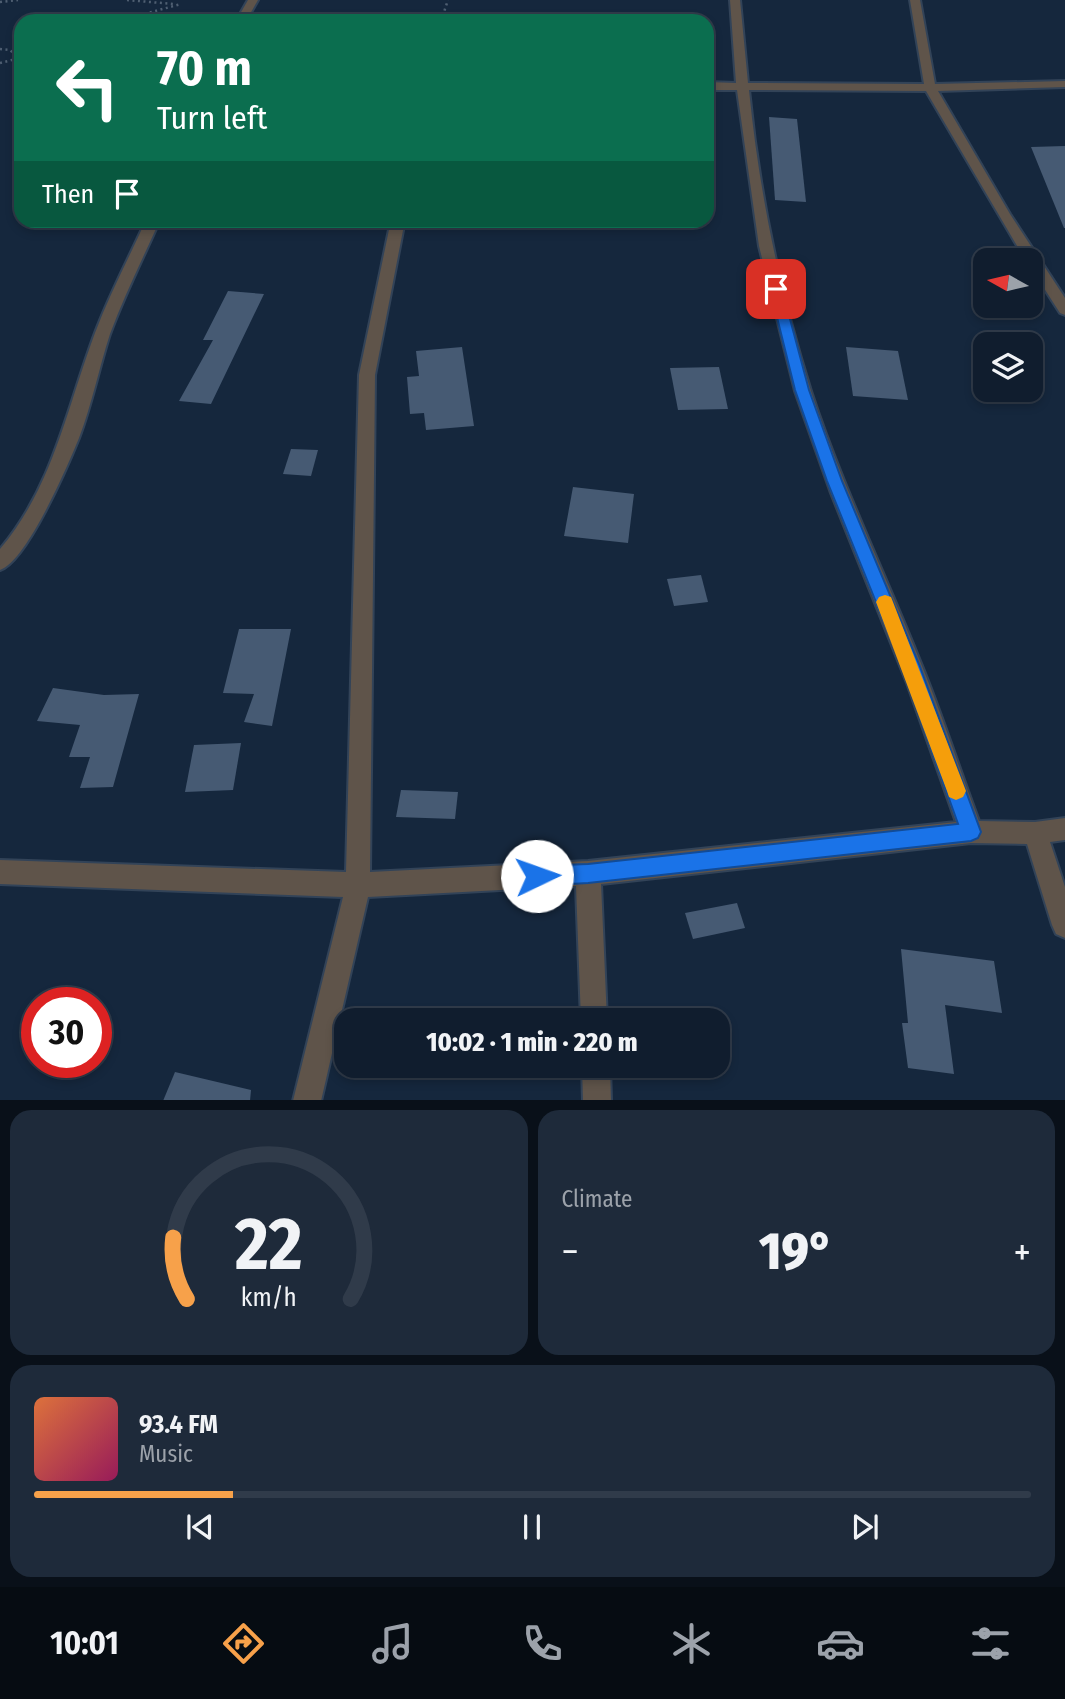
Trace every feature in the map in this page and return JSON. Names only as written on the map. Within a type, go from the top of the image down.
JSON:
[{"type":"street","points":[[735,0],[741,87],[770,264],[802,390],[835,481],[910,664],[971,832]]},
{"type":"street","points":[[915,0],[930,88],[1003,214],[1065,310]]},
{"type":"street","points":[[714,86],[930,88],[1065,84]]},
{"type":"street","points":[[0,562],[22,537],[50,483],[71,436],[103,333],[149,228]]},
{"type":"street","points":[[307,1100],[358,886],[367,375],[396,228]]},
{"type":"street","points":[[0,873],[358,886],[588,873],[971,832],[1035,833],[1065,829]]},
{"type":"street","points":[[1035,833],[1065,925]]},
{"type":"street","points":[[588,873],[594,1008]]},
{"type":"street","points":[[596,1078],[597,1100]]},
{"type":"path","points":[[0,2],[18,0]]},
{"type":"path","points":[[127,0],[181,4],[144,14]]},
{"type":"building","points":[[769,117],[797,119],[806,202],[775,200]]},
{"type":"building","points":[[1065,146],[1065,228],[1064,228],[1031,147]]},
{"type":"building","points":[[228,291],[264,294],[211,404],[179,401],[213,340],[203,340]]},
{"type":"building","points":[[462,347],[474,426],[426,430],[424,413],[410,414],[407,377],[419,376],[416,351]]},
{"type":"building","points":[[846,347],[898,351],[908,400],[853,396]]},
{"type":"building","points":[[719,367],[728,409],[678,410],[670,368]]},
{"type":"building","points":[[291,449],[318,450],[311,476],[283,474]]},
{"type":"building","points":[[573,487],[634,494],[628,543],[564,536]]},
{"type":"building","points":[[701,575],[708,602],[674,606],[667,579]]},
{"type":"building","points":[[239,629],[291,629],[272,726],[244,722],[254,694],[223,693]]},
{"type":"building","points":[[53,688],[104,695],[139,694],[113,787],[80,788],[90,757],[69,757],[80,725],[37,721]]},
{"type":"building","points":[[241,743],[233,790],[185,792],[194,745]]},
{"type":"building","points":[[401,790],[458,792],[455,819],[396,817]]},
{"type":"building","points":[[737,903],[745,928],[693,939],[685,913]]},
{"type":"building","points":[[901,949],[994,961],[1002,1013],[945,1005],[954,1074],[908,1068],[902,1023],[908,1023]]},
{"type":"building","points":[[175,1072],[251,1090],[250,1100],[163,1100]]},
{"type":"slow traffic","points":[[885,602],[956,791]]},
{"type":"route","points":[[537,876],[588,873],[971,832],[910,664],[835,481],[802,390],[776,289]]}]
